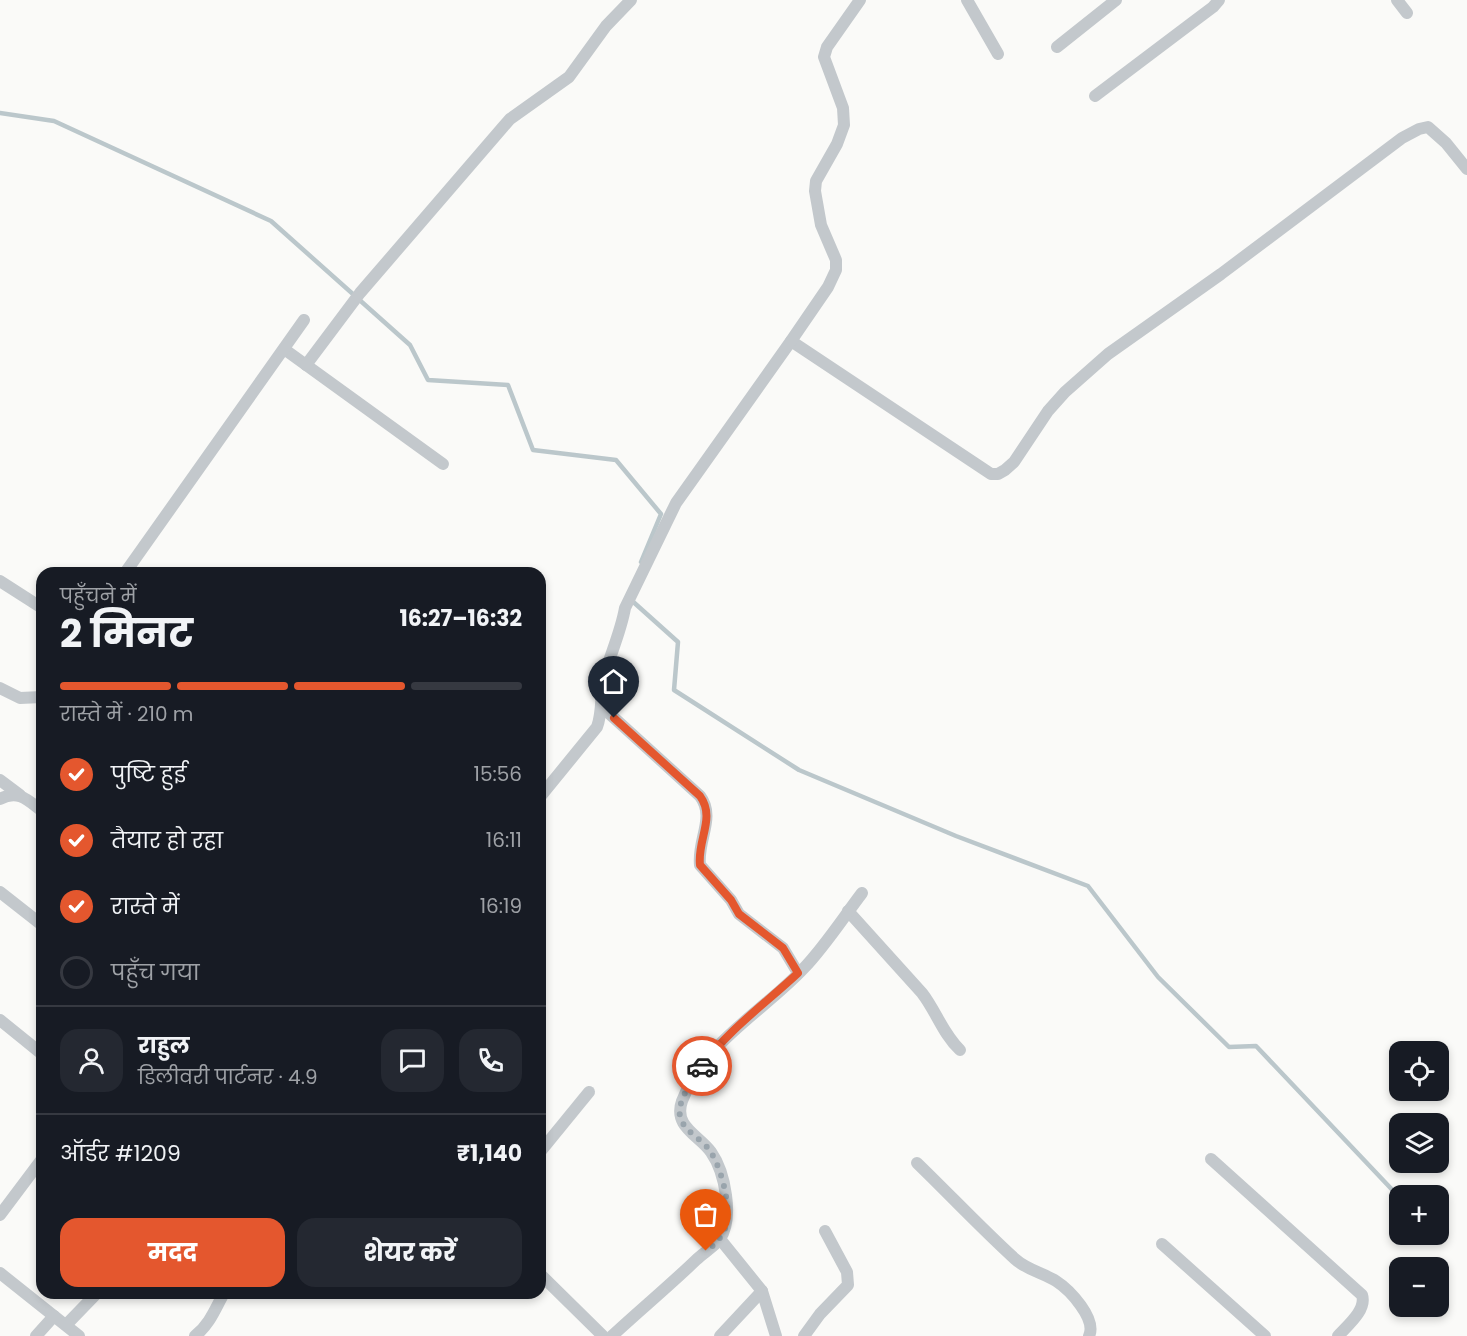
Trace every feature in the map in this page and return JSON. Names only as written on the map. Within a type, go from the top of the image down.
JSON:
[{"type":"street","points":[[306,365],[360,293],[510,119],[569,77],[606,26],[631,0]]},
{"type":"street","points":[[546,790],[597,727],[604,676],[622,624],[625,608],[676,503],[791,341],[828,286],[836,270],[836,260],[821,225],[815,191],[816,181],[837,144],[844,125],[843,108],[824,57],[827,47],[860,0]]},
{"type":"street","points":[[967,0],[998,54]]},
{"type":"street","points":[[1057,47],[1116,0]]},
{"type":"street","points":[[1095,96],[1219,0]]},
{"type":"street","points":[[1397,0],[1407,13]]},
{"type":"street","points":[[791,341],[991,474],[998,474],[1014,462],[1048,411],[1085,374],[1125,341],[1221,273],[1402,138],[1428,127],[1446,142],[1467,169]]},
{"type":"street","points":[[129,567],[304,320]]},
{"type":"street","points":[[284,349],[443,464]]},
{"type":"street","points":[[0,581],[36,604]]},
{"type":"street","points":[[0,688],[20,698],[36,696]]},
{"type":"street","points":[[601,706],[706,804],[707,814],[699,857],[700,865],[731,900],[739,914],[783,948],[798,973]]},
{"type":"street","points":[[0,780],[36,804]]},
{"type":"street","points":[[0,799],[9,794],[21,796]]},
{"type":"street","points":[[0,892],[36,920]]},
{"type":"street","points":[[612,1336],[720,1239],[727,1223],[724,1189],[716,1162],[707,1147],[684,1126],[680,1117],[683,1100],[698,1072],[709,1056],[743,1022],[798,973],[862,893]]},
{"type":"street","points":[[848,911],[922,993],[949,1037],[960,1050]]},
{"type":"street","points":[[0,1020],[36,1049]]},
{"type":"street","points":[[546,1145],[589,1092]]},
{"type":"street","points":[[1211,1159],[1362,1295],[1364,1300],[1361,1308],[1338,1336]]},
{"type":"street","points":[[917,1163],[1017,1261],[1057,1282],[1070,1294],[1090,1320],[1092,1331],[1089,1336]]},
{"type":"street","points":[[0,1215],[36,1167]]},
{"type":"street","points":[[804,1336],[820,1314],[848,1285],[847,1272],[825,1231]]},
{"type":"street","points":[[720,1239],[762,1291],[776,1336]]},
{"type":"street","points":[[1162,1244],[1265,1336]]},
{"type":"street","points":[[0,1273],[79,1336]]},
{"type":"street","points":[[546,1280],[603,1336]]},
{"type":"street","points":[[720,1336],[762,1291]]},
{"type":"street","points":[[66,1325],[91,1299]]},
{"type":"street","points":[[195,1336],[215,1313],[221,1299]]},
{"type":"street","points":[[36,1336],[54,1316]]},
{"type":"waterway","points":[[0,113],[54,121],[271,221],[410,345],[428,380],[508,385],[533,450],[616,460],[661,514],[641,562]]},
{"type":"waterway","points":[[630,599],[678,642],[674,690],[799,770],[956,836],[1088,886],[1158,977],[1229,1047],[1256,1046],[1389,1186]]},
{"type":"way so far","points":[[702,1066],[683,1100],[680,1117],[684,1126],[713,1155],[724,1189],[727,1223],[720,1239],[706,1251]]},
{"type":"route","points":[[614,718],[706,804],[707,814],[699,857],[700,865],[731,900],[739,914],[783,948],[798,973],[743,1022],[702,1066]]}]
